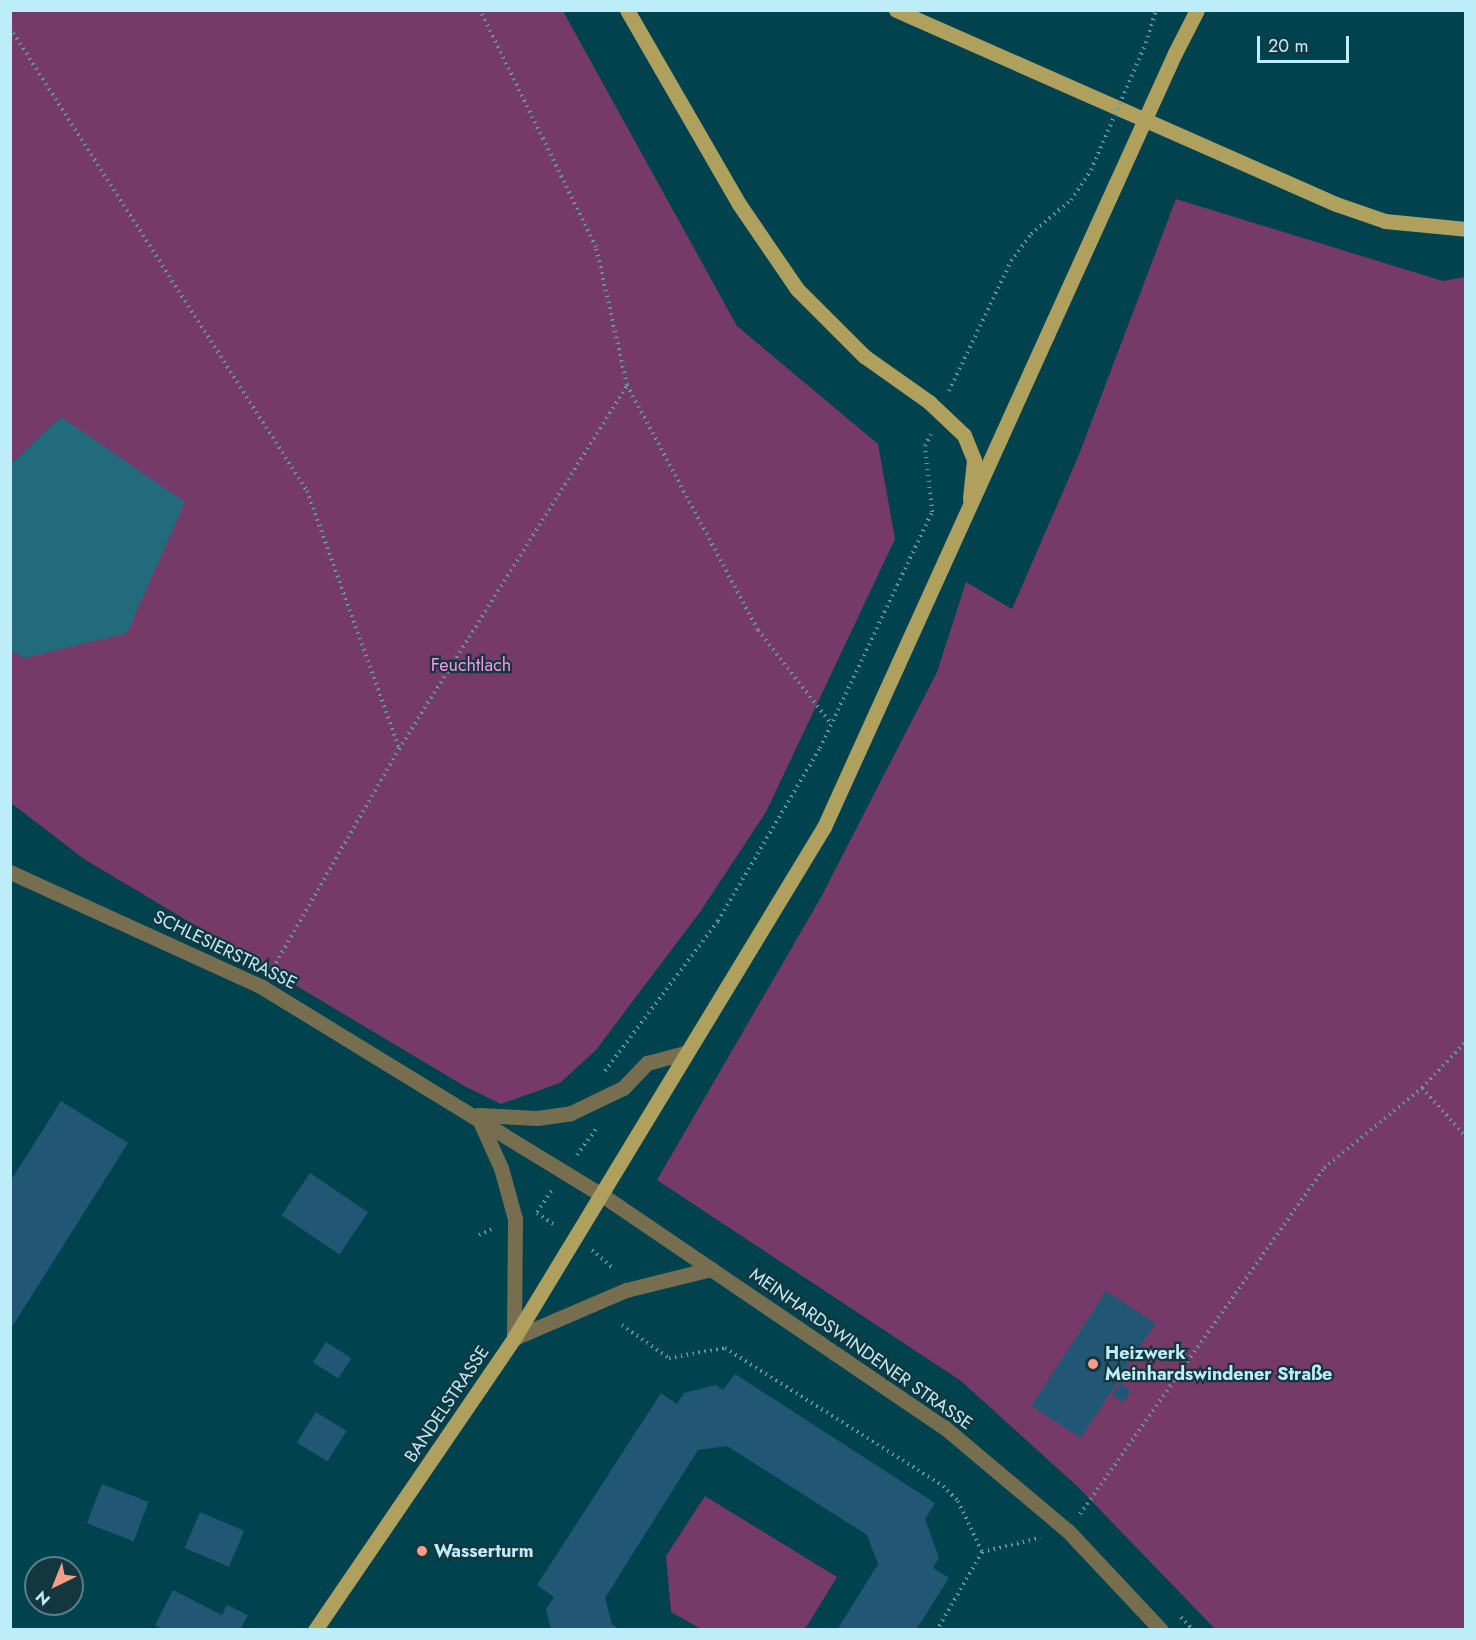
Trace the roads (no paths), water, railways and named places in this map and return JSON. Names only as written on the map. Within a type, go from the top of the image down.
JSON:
[{"type":"main road","points":[[627,10],[790,281],[864,356],[940,413],[964,435],[974,460],[968,516]]},
{"type":"main road","points":[[896,10],[1336,204],[1385,221],[1466,229]]},
{"type":"main road","points":[[1174,52],[1191,10]]},
{"type":"main road","points":[[1174,52],[1197,10]]},
{"type":"main road","name":"BANDELSTRASSE","points":[[315,1629],[514,1338],[824,826],[968,516],[1174,52]]},
{"type":"street","name":"SCHLESIERSTRASSE","points":[[10,872],[262,987],[477,1115],[602,1195]]},
{"type":"street","name":"SCHLESIERSTRASSE","points":[[477,1115],[537,1118],[571,1113],[623,1088],[647,1064],[685,1053]]},
{"type":"street","points":[[477,1115],[501,1168],[515,1219],[514,1338],[626,1290],[711,1269]]},
{"type":"street","name":"MEINHARDSWINDENER STRASSE","points":[[602,1195],[944,1427],[1068,1531],[1161,1629]]},
{"type":"water","points":[[61,417],[185,502],[127,633],[25,658],[11,651],[11,464]]},
{"type":"place","name":"Heizwerk Meinhardswindener Straße","points":[[1093,1364]]},
{"type":"place","name":"Wasserturm","points":[[422,1551]]},
{"type":"park label","name":"Feuchtlach","points":[[471,665]]}]
